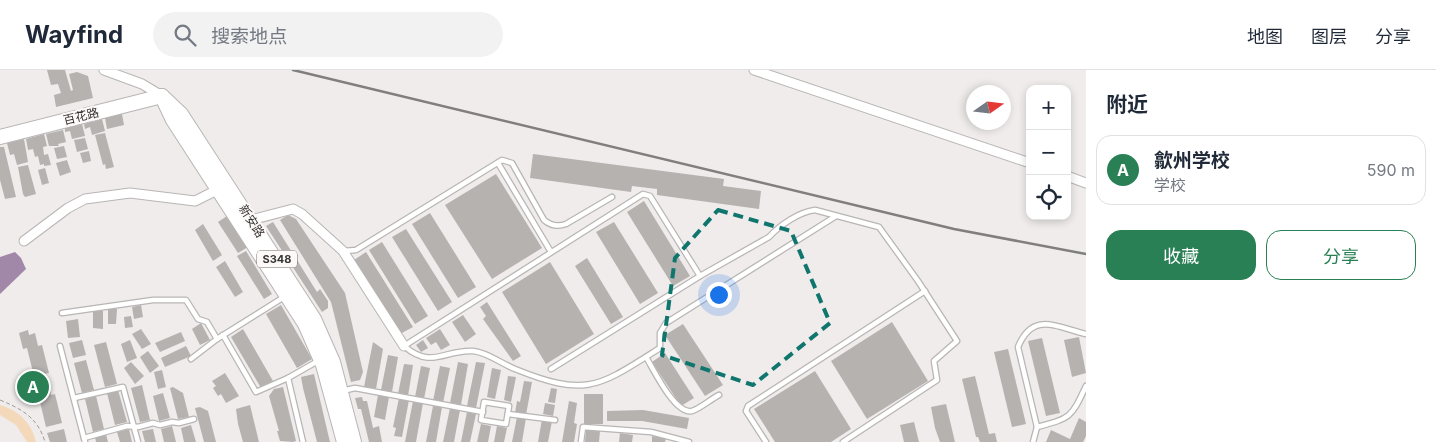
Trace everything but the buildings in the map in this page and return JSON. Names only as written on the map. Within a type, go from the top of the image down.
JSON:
[{"type":"main road","name":"百花路","points":[[0,137],[162,96]]},
{"type":"main road","name":"新安路","points":[[162,96],[173,120],[288,295],[308,330],[321,359],[344,442]]},
{"type":"main road","name":"新安路","points":[[162,96],[181,114],[314,319],[330,354],[354,442]]},
{"type":"street","name":"新安路","points":[[104,70],[142,84],[162,96]]},
{"type":"street","points":[[754,70],[1026,162]]},
{"type":"street","points":[[1071,177],[1086,183]]},
{"type":"street","points":[[24,240],[68,208],[85,199],[130,193],[195,202],[219,189]]},
{"type":"street","points":[[251,220],[296,210],[343,251],[404,346]]},
{"type":"lane","points":[[343,251],[356,250],[505,160],[512,163],[544,220],[554,226],[566,224],[612,197]]},
{"type":"lane","points":[[498,163],[551,252]]},
{"type":"lane","points":[[700,276],[650,196],[640,195],[404,346],[420,356],[431,358],[466,351],[478,352],[531,375],[575,386],[604,382],[660,348],[660,333],[666,323],[836,216]]},
{"type":"lane","points":[[551,369],[700,276],[769,237],[777,228],[808,211],[815,210],[879,227],[925,291],[957,341],[934,361],[936,380],[843,442]]},
{"type":"lane","points":[[766,442],[746,411],[748,406],[925,291]]},
{"type":"lane","points":[[191,358],[216,339],[288,295]]},
{"type":"lane","points":[[62,313],[153,300],[186,300],[198,319],[207,322],[216,339]]},
{"type":"lane","points":[[1033,442],[1037,428],[1018,347],[1021,338],[1031,327],[1041,323],[1086,334]]},
{"type":"lane","points":[[223,335],[256,392],[288,378],[321,359]]},
{"type":"lane","points":[[60,346],[85,440],[127,426],[153,422],[160,424],[194,420]]},
{"type":"lane","points":[[646,357],[676,404],[685,411],[694,410],[719,394]]},
{"type":"lane","points":[[288,378],[303,442]]},
{"type":"lane","points":[[74,398],[121,386],[138,442]]},
{"type":"lane","points":[[1037,428],[1069,416],[1075,410],[1086,386]]},
{"type":"lane","points":[[341,392],[354,388],[483,412]]},
{"type":"lane","points":[[484,402],[509,406],[508,414],[506,424],[482,420],[484,402]]},
{"type":"lane","points":[[508,414],[555,420]]},
{"type":"lane","points":[[581,442],[583,427],[651,432],[689,442]]},
{"type":"path","points":[[0,400],[16,406],[36,421],[45,442]]},
{"type":"highlighted area","points":[[718,210],[791,231],[830,323],[753,385],[662,355],[675,258]]},
{"type":"shaded area","points":[[15,252],[21,258],[26,269],[0,294],[0,257]]},
{"type":"shaded area","points":[[0,405],[13,410],[28,423],[36,442],[27,442],[16,425],[0,415]]},
{"type":"railway","points":[[293,70],[954,229],[1086,254]]},
{"type":"place","name":"歙州学校","points":[[33,387]]}]
